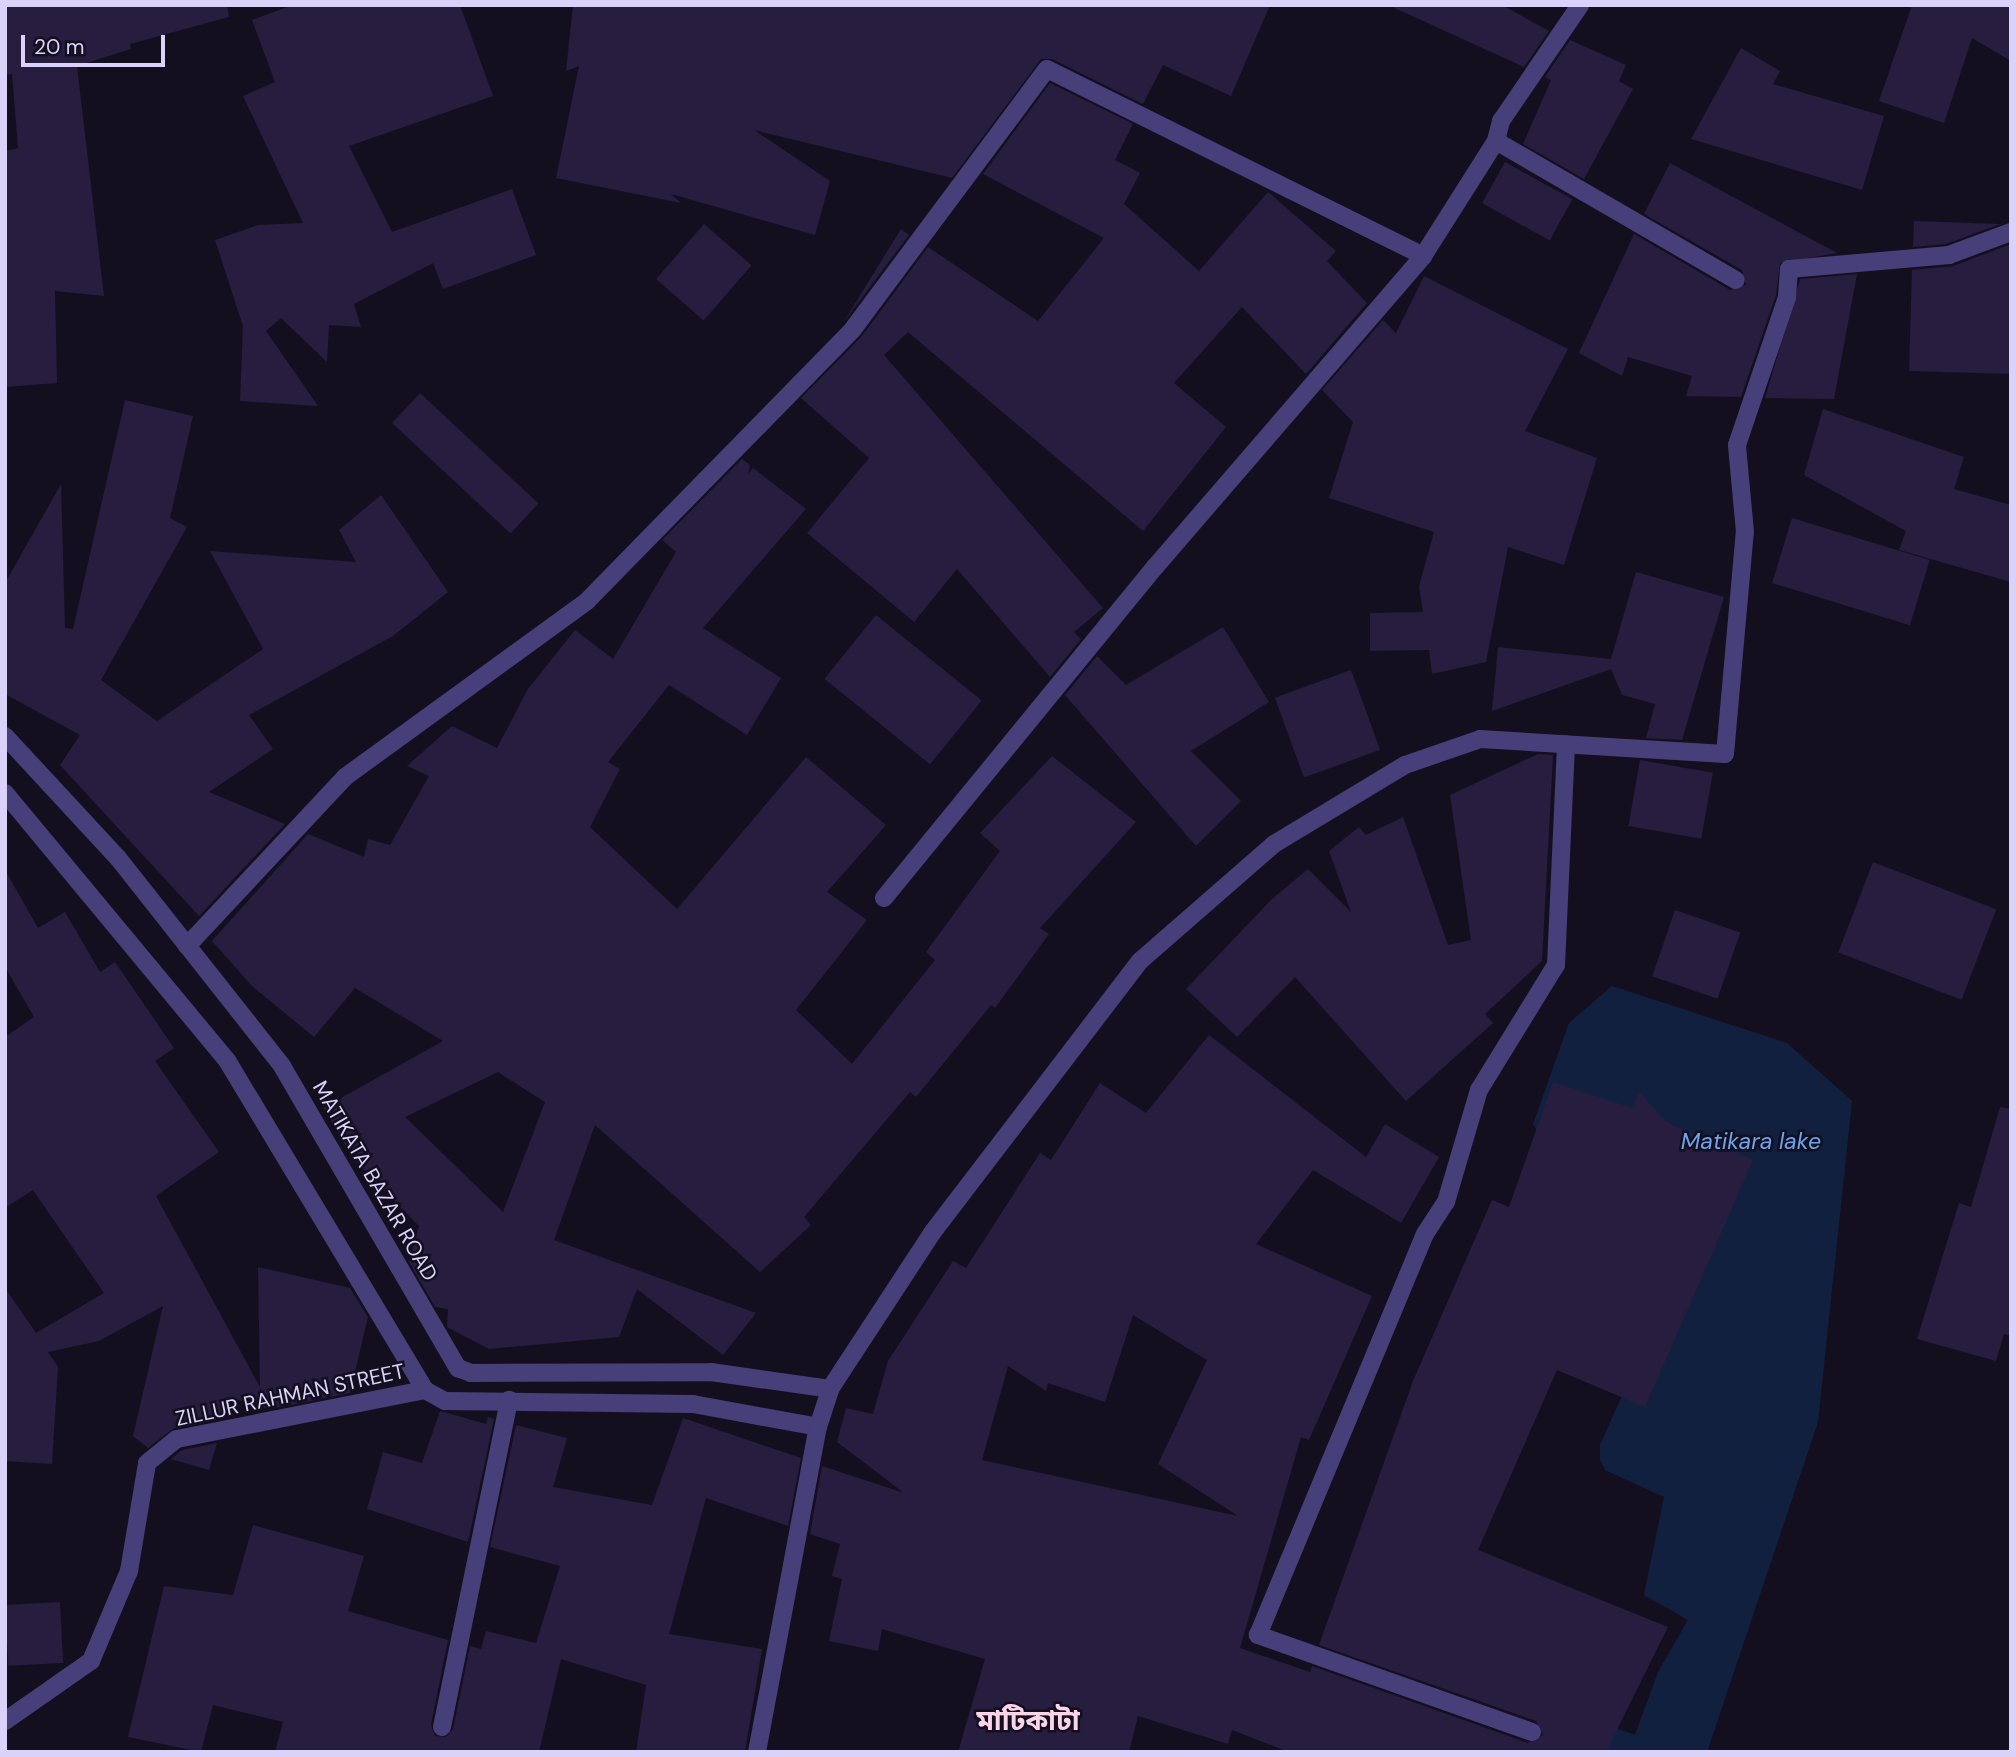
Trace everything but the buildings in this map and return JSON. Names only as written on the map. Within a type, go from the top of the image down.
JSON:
[{"type":"street","points":[[884,898],[1155,567],[1423,256],[1496,141],[1501,121],[1580,5]]},
{"type":"street","points":[[187,946],[345,777],[606,582],[853,329],[1047,69],[1423,256]]},
{"type":"street","points":[[1496,141],[1736,280]]},
{"type":"street","points":[[757,1752],[818,1427],[830,1389],[932,1233],[1140,961],[1211,895],[1274,844],[1405,765],[1480,739],[1725,754],[1745,532],[1737,445],[1787,297],[1788,269],[1950,255],[2011,232]]},
{"type":"street","name":"MATIKATA BAZAR ROAD","points":[[5,736],[118,858],[282,1066],[458,1368],[471,1373],[711,1372],[830,1389]]},
{"type":"street","points":[[1532,1732],[1258,1635],[1420,1246],[1446,1202],[1479,1090],[1556,965],[1566,744]]},
{"type":"street","points":[[5,793],[228,1062],[425,1390],[445,1401],[693,1404],[818,1427]]},
{"type":"street","name":"ZILLUR RAHMAN STREET","points":[[5,1721],[90,1661],[130,1571],[147,1463],[177,1439],[425,1390]]},
{"type":"street","points":[[442,1727],[509,1401]]},
{"type":"water","name":"Matikara lake","points":[[1612,986],[1787,1043],[1852,1101],[1818,1422],[1707,1752],[1578,1752],[1562,1709],[1635,1735],[1658,1672],[1688,1620],[1644,1595],[1664,1497],[1605,1470],[1600,1459],[1600,1445],[1654,1325],[1533,1124],[1569,1023]]},
{"type":"district","name":"মাটিকাটা","points":[[1028,1721]]}]
